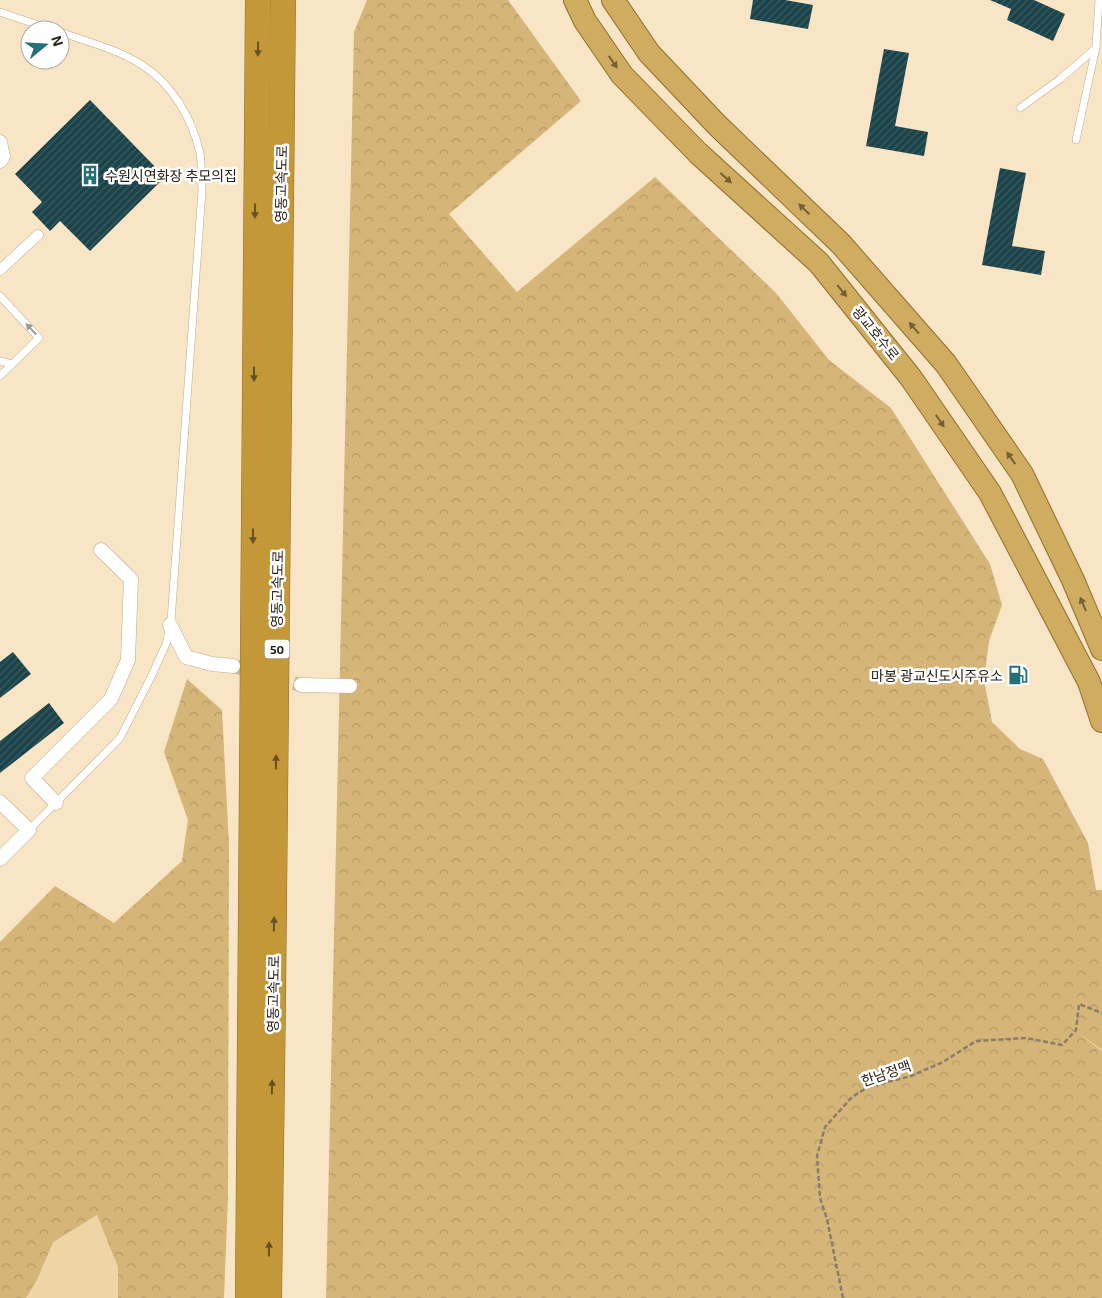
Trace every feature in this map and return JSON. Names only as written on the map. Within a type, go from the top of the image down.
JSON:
[{"type":"highway","name":"영동고속도로","points":[[248,1298],[258,0]]},
{"type":"highway","name":"영동고속도로","points":[[268,1298],[274,966],[283,0]]},
{"type":"highway","points":[[564,0],[585,21]]},
{"type":"highway","name":"광교호수로","points":[[575,0],[585,21],[622,75],[698,153],[819,263],[911,378],[990,493],[1088,682],[1102,722]]},
{"type":"highway","points":[[614,1],[649,53],[717,125],[841,244],[946,364],[1022,474],[1073,580],[1102,648]]},
{"type":"street","points":[[0,142],[3,157],[0,161]]},
{"type":"street","points":[[0,270],[38,235]]},
{"type":"street","points":[[56,803],[32,778],[110,699],[128,660],[130,579],[101,550]]},
{"type":"street","points":[[170,625],[186,657],[212,664],[233,666]]},
{"type":"street","points":[[301,685],[350,686]]},
{"type":"street","points":[[0,802],[29,830],[0,859]]},
{"type":"lane","points":[[1076,140],[1096,48],[1100,0]]},
{"type":"lane","points":[[0,12],[24,20]]},
{"type":"lane","points":[[29,830],[120,738],[166,644],[170,625],[202,191],[200,153],[189,120],[170,89],[143,66],[115,51],[70,35]]},
{"type":"lane","points":[[1020,108],[1060,79],[1096,48]]},
{"type":"lane","points":[[0,296],[39,338],[0,376]]},
{"type":"lane","points":[[0,361],[12,364]]},
{"type":"path","name":"한남정맥","points":[[844,1298],[827,1219],[820,1198],[817,1156],[825,1127],[852,1097],[868,1087],[910,1076],[935,1066],[976,1041],[1026,1038],[1062,1045],[1076,1030],[1079,1004],[1102,1013]]},
{"type":"shaded area","points":[[77,1186],[196,1298],[0,1298],[0,1207]]},
{"type":"green space","points":[[367,0],[508,0],[581,101],[449,214],[517,292],[655,177],[776,293],[829,360],[891,408],[990,564],[1002,605],[989,641],[984,680],[992,722],[1020,749],[1043,759],[1088,843],[1096,890],[1102,890],[1102,1050],[1075,1031],[1102,1051],[1102,1298],[326,1298],[354,32]]},
{"type":"green space","points":[[187,679],[222,710],[229,845],[228,1198],[224,1298],[118,1298],[118,1267],[97,1215],[53,1242],[37,1280],[26,1298],[0,1298],[0,942],[55,886],[114,923],[182,861],[188,820],[164,752]]},
{"type":"building","points":[[753,0],[785,0],[813,5],[808,29],[750,19]]},
{"type":"building","points":[[990,0],[1034,0],[1065,14],[1053,41],[1007,20],[1011,9]]},
{"type":"building","points":[[884,49],[909,53],[895,126],[928,132],[924,156],[866,146]]},
{"type":"building","name":"수원시연화장 추모의집","points":[[90,100],[165,177],[90,251],[60,221],[50,231],[32,212],[42,202],[15,174]]},
{"type":"building","points":[[1000,168],[1026,173],[1012,246],[1045,251],[1041,275],[982,265]]},
{"type":"building","points":[[13,652],[31,674],[0,698],[0,662]]},
{"type":"building","points":[[49,703],[64,723],[0,773],[0,741]]},
{"type":"tunnel","points":[[233,666],[301,685]]},
{"type":"place","name":"수원시연화장 추모의집","points":[[90,175]]},
{"type":"place","name":"마봉 광교신도시주유소","points":[[1018,675]]}]
